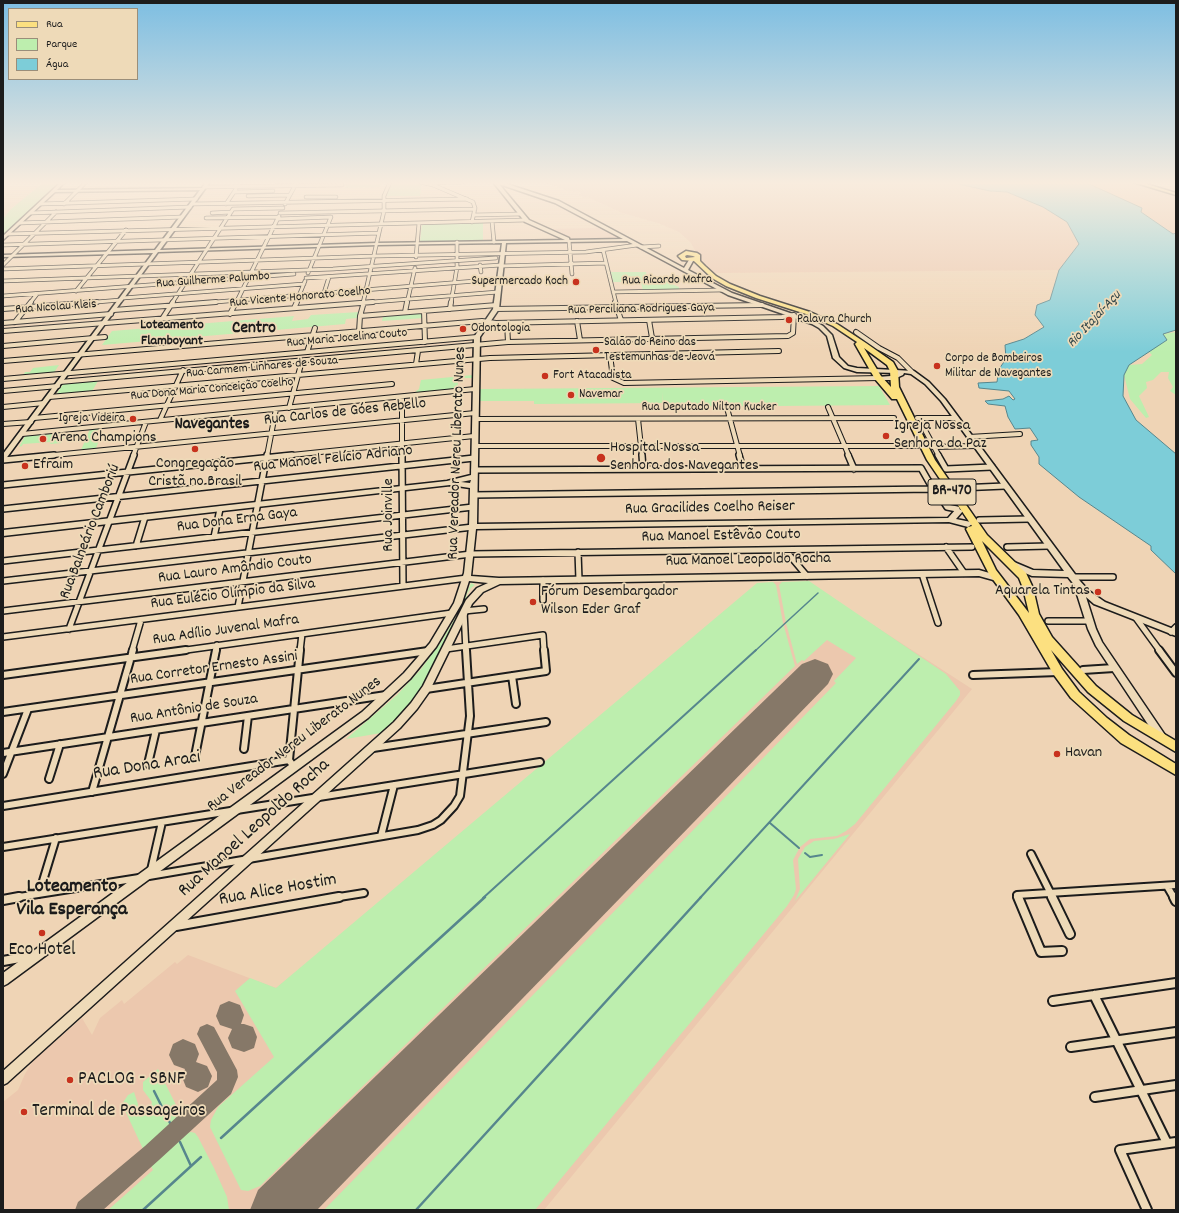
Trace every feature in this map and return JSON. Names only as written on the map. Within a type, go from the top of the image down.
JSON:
[{"type":"highway","name":"BR-470","points":[[694,260],[705,274],[730,289],[810,317],[841,332],[862,348],[879,378],[894,395],[917,446],[931,470],[977,538],[992,572],[1023,612],[1058,672],[1075,695],[1125,739],[1176,770]]},
{"type":"highway","name":"BR-470","points":[[694,260],[709,273],[728,285],[758,297],[808,313],[835,325],[878,354],[890,364],[894,374],[895,387],[931,460],[992,545],[1023,576],[1034,614],[1044,634],[1057,652],[1092,689],[1128,718],[1176,747]]},
{"type":"highway","points":[[874,370],[894,374]]},
{"type":"highway","points":[[968,524],[978,524]]},
{"type":"highway","points":[[988,562],[995,558],[1000,558],[1012,564]]},
{"type":"highway","points":[[1000,582],[1021,592],[1027,586]]},
{"type":"highway","points":[[1075,695],[1075,688],[1078,686],[1092,689]]},
{"type":"main road","points":[[564,239],[569,241]]},
{"type":"main road","points":[[3,460],[166,240]]},
{"type":"main road","points":[[3,256],[377,244],[628,240],[722,290],[794,315],[823,329],[831,339],[837,360],[844,366],[860,373],[857,378]]},
{"type":"main road","name":"Rua Vereador Nereu Liberato Nunes","points":[[3,980],[234,810],[291,764],[365,715],[407,676],[429,651],[452,613],[467,578],[473,527],[477,337],[497,307],[504,242]]},
{"type":"main road","points":[[685,271],[694,260]]},
{"type":"main road","points":[[852,369],[874,370]]},
{"type":"main road","points":[[879,378],[894,374],[912,372],[936,392],[1073,578],[1086,598],[1089,621],[1098,644],[1163,740]]},
{"type":"main road","points":[[447,483],[474,473]]},
{"type":"main road","points":[[3,533],[447,483],[473,486]]},
{"type":"main road","points":[[948,520],[954,518],[958,510]]},
{"type":"main road","name":"Rua Gracilides Coelho Reiser","points":[[473,527],[948,520],[968,524]]},
{"type":"main road","points":[[1012,564],[1028,572],[1073,578]]},
{"type":"main road","name":"Rua Manoel Leopoldo Rocha","points":[[467,578],[499,581],[985,573],[1000,582]]},
{"type":"main road","points":[[1027,586],[1029,577],[1038,574]]},
{"type":"main road","name":"Rua Manoel Leopoldo Rocha","points":[[3,1079],[319,797],[397,725],[426,689],[469,602],[480,590],[499,581]]},
{"type":"main road","points":[[1086,598],[1174,631]]},
{"type":"street","points":[[3,265],[29,239]]},
{"type":"street","points":[[76,291],[120,239]]},
{"type":"street","points":[[3,245],[199,239]]},
{"type":"street","points":[[162,319],[214,239]]},
{"type":"street","points":[[230,314],[267,239]]},
{"type":"street","points":[[294,308],[323,239]]},
{"type":"street","points":[[358,332],[360,316],[378,239]]},
{"type":"street","points":[[405,312],[414,270],[417,239]]},
{"type":"street","points":[[569,241],[572,274]]},
{"type":"street","points":[[450,308],[457,267],[457,242]]},
{"type":"street","points":[[3,296],[248,278],[372,266],[502,256],[603,250],[639,246],[659,246]]},
{"type":"street","points":[[603,250],[612,292],[622,320]]},
{"type":"street","points":[[3,269],[375,256],[457,254],[502,256]]},
{"type":"street","points":[[306,278],[480,265],[606,263]]},
{"type":"street","points":[[480,265],[481,272]]},
{"type":"street","points":[[3,281],[251,272],[309,272]]},
{"type":"street","points":[[324,293],[329,276]]},
{"type":"street","name":"Rua Nicolau Kleis","points":[[3,323],[63,318],[171,305],[500,279]]},
{"type":"street","name":"Rua Guilherme Palumbo","points":[[3,309],[179,293],[304,284]]},
{"type":"street","name":"Rua Ricardo Mafra","points":[[612,292],[722,290]]},
{"type":"street","name":"Rua Vicente Honorato Coelho","points":[[4,331],[498,292]]},
{"type":"street","points":[[4,331],[37,294]]},
{"type":"street","points":[[360,316],[450,308],[762,305]]},
{"type":"street","points":[[424,311],[425,342]]},
{"type":"street","points":[[3,391],[59,384],[508,342],[788,336],[793,333],[794,315]]},
{"type":"street","name":"Rua Perciliana Rodrigues Gaya","points":[[3,361],[488,322],[507,323],[782,317],[794,315]]},
{"type":"street","points":[[56,327],[63,318]]},
{"type":"street","points":[[649,320],[652,338]]},
{"type":"street","points":[[577,321],[580,340]]},
{"type":"street","points":[[507,323],[508,342]]},
{"type":"street","points":[[307,352],[315,328]]},
{"type":"street","points":[[856,332],[879,348],[898,358],[912,372]]},
{"type":"street","name":"Rua Maria Jocelina Couto","points":[[3,379],[477,337]]},
{"type":"street","points":[[3,346],[105,338]]},
{"type":"street","points":[[199,345],[202,338]]},
{"type":"street","points":[[327,359],[329,350]]},
{"type":"street","points":[[416,364],[418,351]]},
{"type":"street","name":"Rua Carmem Linhares de Souza","points":[[49,397],[476,359],[779,351]]},
{"type":"street","points":[[610,355],[612,378],[620,382],[628,383],[879,378]]},
{"type":"street","points":[[289,408],[302,361]]},
{"type":"street","points":[[160,420],[187,363]]},
{"type":"street","points":[[857,378],[874,370]]},
{"type":"street","name":"Rua Dona Maria Conceição Coelho","points":[[3,424],[167,405],[392,384]]},
{"type":"street","points":[[22,434],[475,390]]},
{"type":"street","name":"Rua Joinville","points":[[402,397],[403,586]]},
{"type":"street","points":[[3,407],[44,403]]},
{"type":"street","points":[[828,407],[843,446],[854,469]]},
{"type":"street","points":[[727,408],[743,469]]},
{"type":"street","points":[[238,607],[276,409]]},
{"type":"street","name":"Rua Deputado Nilton Kucker","points":[[475,416],[638,419],[894,418]]},
{"type":"street","name":"Rua Carlos de Góes Rebello","points":[[3,460],[402,420],[475,416]]},
{"type":"street","points":[[956,418],[919,418],[946,469],[992,467]]},
{"type":"street","points":[[638,419],[643,469]]},
{"type":"street","name":"Rua Balneário Camboriú","points":[[69,629],[146,422]]},
{"type":"street","points":[[969,436],[1020,434]]},
{"type":"street","points":[[3,486],[474,436]]},
{"type":"street","points":[[474,446],[917,446]]},
{"type":"street","points":[[934,447],[976,446]]},
{"type":"street","name":"Rua Manoel Felício Adriano","points":[[3,509],[474,458]]},
{"type":"street","points":[[474,473],[643,469],[921,468],[933,489],[938,493],[947,507],[958,510]]},
{"type":"street","points":[[958,488],[1005,486]]},
{"type":"street","points":[[473,495],[933,489]]},
{"type":"street","name":"Rua Dona Erna Gaya","points":[[3,561],[473,507]]},
{"type":"street","points":[[214,537],[220,508]]},
{"type":"street","points":[[136,546],[145,517]]},
{"type":"street","points":[[978,524],[1029,519]]},
{"type":"street","points":[[3,581],[473,527]]},
{"type":"street","points":[[1007,547],[1049,546]]},
{"type":"street","points":[[946,547],[964,573]]},
{"type":"street","name":"Rua Manoel Estêvão Couto","points":[[471,554],[972,547]]},
{"type":"street","points":[[785,550],[807,576]]},
{"type":"street","points":[[578,552],[579,580]]},
{"type":"street","name":"Rua Lauro Amândio Couto","points":[[3,611],[471,554]]},
{"type":"street","points":[[922,574],[938,624]]},
{"type":"street","points":[[1073,578],[1113,577]]},
{"type":"street","name":"Rua Eulécio Olímpio da Silva","points":[[3,637],[467,578]]},
{"type":"street","points":[[543,580],[544,600]]},
{"type":"street","points":[[3,900],[148,874],[427,828],[440,820],[458,801],[462,789],[471,710],[464,611],[484,609]]},
{"type":"street","name":"Rua Adílio Juvenal Mafra","points":[[3,675],[452,613]]},
{"type":"street","points":[[1136,618],[1176,673]]},
{"type":"street","points":[[92,792],[141,620]]},
{"type":"street","points":[[1048,621],[1089,621]]},
{"type":"street","points":[[291,764],[294,709],[302,634]]},
{"type":"street","points":[[426,689],[546,672],[543,635],[446,649]]},
{"type":"street","points":[[195,756],[217,645]]},
{"type":"street","name":"Rua Corretor Ernesto Assini","points":[[3,712],[429,651]]},
{"type":"street","points":[[1083,670],[1114,668]]},
{"type":"street","points":[[973,675],[1058,672]]},
{"type":"street","points":[[512,676],[516,704]]},
{"type":"street","name":"Rua Antônio de Souza","points":[[3,753],[388,695]]},
{"type":"street","points":[[3,774],[28,709]]},
{"type":"street","points":[[244,749],[248,716]]},
{"type":"street","points":[[371,748],[546,722]]},
{"type":"street","points":[[148,764],[156,730]]},
{"type":"street","points":[[49,779],[60,744]]},
{"type":"street","points":[[3,847],[540,762]]},
{"type":"street","name":"Rua Dona Araci","points":[[3,806],[291,764]]},
{"type":"street","points":[[381,836],[394,785]]},
{"type":"street","points":[[148,874],[162,822]]},
{"type":"street","points":[[39,894],[56,838]]},
{"type":"street","points":[[1031,854],[1070,934]]},
{"type":"street","points":[[1062,951],[1041,952],[1017,895],[1176,885]]},
{"type":"street","points":[[1167,886],[1176,901]]},
{"type":"street","name":"Rua Alice Hostim","points":[[174,926],[364,893]]},
{"type":"street","points":[[3,961],[37,955]]},
{"type":"street","points":[[1053,1001],[1176,983]]},
{"type":"street","points":[[1094,995],[1141,1091],[1171,1142],[1120,1150],[1147,1210]]},
{"type":"street","points":[[1071,1047],[1176,1032]]},
{"type":"street","points":[[1095,1097],[1176,1085]]},
{"type":"shaded area","points":[[571,239],[617,239],[617,239]]},
{"type":"shaded area","points":[[686,239],[1076,239],[1079,244],[1059,270],[715,273],[700,260],[691,243]]},
{"type":"shaded area","points":[[773,582],[807,582],[972,689],[544,1210],[3,1210],[3,1102],[18,1090],[33,1061],[82,1018],[92,1035],[100,1018],[122,1000],[124,1004],[175,962],[177,964],[188,955],[276,988]]},
{"type":"green space","points":[[420,239],[483,239],[483,241],[420,242]]},
{"type":"green space","points":[[611,272],[646,272],[648,282],[671,281],[672,284],[679,287],[679,290],[643,291],[641,282],[613,282]]},
{"type":"green space","points":[[359,312],[357,318],[346,319],[345,324],[102,345],[112,331],[294,316],[292,321],[308,319],[311,315]]},
{"type":"green space","points":[[423,312],[424,318],[382,321],[383,316]]},
{"type":"green space","points":[[1176,332],[1176,395],[1170,391],[1173,387],[1168,378],[1169,372],[1161,372],[1153,380],[1146,382],[1147,388],[1139,396],[1149,417],[1146,418],[1130,399],[1124,375],[1129,365],[1142,364],[1152,355],[1148,351],[1167,340],[1163,334]]},
{"type":"green space","points":[[59,365],[53,374],[23,376],[25,372],[30,372],[33,368]]},
{"type":"green space","points":[[473,375],[472,378],[464,378],[462,382],[458,383],[457,390],[415,395],[414,393],[419,389],[421,380]]},
{"type":"green space","points":[[98,381],[91,393],[55,396],[64,383]]},
{"type":"green space","points":[[879,386],[890,405],[664,407],[662,392],[663,403],[534,404],[534,401],[480,401],[480,389]]},
{"type":"green space","points":[[90,429],[98,429],[94,439],[100,438],[96,448],[81,450]]},
{"type":"green space","name":"Arena Champions","points":[[67,433],[61,443],[50,444],[51,442],[23,444],[19,447],[25,436]]},
{"type":"green space","points":[[809,581],[946,674],[960,691],[960,695],[956,701],[855,824],[837,836],[810,839],[800,847],[793,860],[796,889],[787,906],[535,1210],[324,1210],[836,683],[834,681],[856,658],[827,640],[804,661],[802,660],[797,664],[786,623],[779,585],[782,582]]},
{"type":"green space","points":[[773,582],[776,585],[783,623],[795,666],[260,1186],[248,1191],[241,1190],[210,1127],[211,1120],[218,1107],[274,1057],[235,991],[250,978],[276,988],[757,583]]},
{"type":"green space","points":[[471,583],[475,585],[467,594],[466,601],[434,668],[415,701],[387,732],[346,739],[397,695],[421,669],[441,642],[458,613]]},
{"type":"green space","points":[[850,834],[795,901],[800,889],[798,859],[805,847],[814,841],[834,839]]},
{"type":"green space","points":[[158,1069],[177,1107],[176,1119],[171,1128],[144,1151],[122,1104],[128,1095],[134,1092],[138,1104],[137,1110],[139,1113],[145,1114],[150,1110],[152,1102],[143,1090],[143,1082]]},
{"type":"green space","points":[[191,1132],[195,1133],[198,1137],[214,1168],[227,1197],[229,1210],[108,1210],[153,1170],[150,1164],[183,1134]]},
{"type":"water","name":"Rio Itajaí-Açu","points":[[1076,239],[1176,239],[1176,330],[1163,334],[1167,340],[1129,365],[1124,375],[1123,396],[1136,420],[1176,454],[1176,574],[1151,550],[1151,546],[1079,497],[1039,464],[1039,457],[1031,445],[1031,441],[1038,440],[1030,428],[1015,429],[1008,417],[1005,406],[988,404],[985,401],[1003,399],[1009,396],[1013,400],[1015,399],[1009,391],[979,388],[978,383],[997,382],[999,369],[1006,359],[1005,345],[1024,339],[1044,327],[1035,315],[1037,305],[1050,300],[1059,270],[1079,244]]},
{"type":"waterway","points":[[755,651],[818,593]]},
{"type":"waterway","points":[[483,898],[756,650]]},
{"type":"waterway","points":[[700,898],[919,659]]},
{"type":"waterway","points":[[770,823],[799,848]]},
{"type":"waterway","points":[[805,853],[810,857],[822,855]]},
{"type":"waterway","points":[[221,1138],[485,897]]},
{"type":"waterway","points":[[416,1210],[701,897]]},
{"type":"waterway","points":[[154,1091],[170,1123]]},
{"type":"waterway","points":[[180,1142],[191,1166]]},
{"type":"waterway","points":[[143,1210],[201,1157]]},
{"type":"taxiway","points":[[230,1010],[235,1015],[230,1020],[225,1015],[230,1010]]},
{"type":"taxiway","points":[[243,1033],[248,1038],[243,1043],[238,1038],[243,1033]]},
{"type":"taxiway","points":[[86,1210],[152,1153],[224,1087],[228,1077],[227,1070],[207,1034]]},
{"type":"taxiway","points":[[182,1049],[186,1049],[189,1054],[186,1059],[182,1059],[179,1056],[179,1052],[182,1049]]},
{"type":"taxiway","points":[[195,1072],[199,1072],[201,1073],[202,1077],[201,1081],[195,1082],[192,1079],[192,1075],[195,1072]]},
{"type":"runway","points":[[278,1210],[815,674]]},
{"type":"place","name":"Supermercado Koch","points":[[576,282]]},
{"type":"place","name":"Palavra Church","points":[[789,320]]},
{"type":"place","name":"Odontologia","points":[[463,329]]},
{"type":"place","name":"Salão do Reino das Testemunhas de Jeová","points":[[596,350]]},
{"type":"place","name":"Corpo de Bombeiros Militar de Navegantes","points":[[937,366]]},
{"type":"place","name":"Fort Atacadista","points":[[545,376]]},
{"type":"place","name":"Navemar","points":[[571,395]]},
{"type":"place","name":"Igreja Videira","points":[[133,419]]},
{"type":"place","name":"Igreja Nossa Senhora da Paz","points":[[886,436]]},
{"type":"place","name":"Arena Champions","points":[[43,439]]},
{"type":"place","name":"Congregação Cristã no Brasil","points":[[195,449]]},
{"type":"place","name":"Hospital Nossa Senhora dos Navegantes","points":[[601,458]]},
{"type":"place","name":"Efraim","points":[[25,466]]},
{"type":"place","name":"Aquarela Tintas","points":[[1098,592]]},
{"type":"place","name":"Fórum Desembargador Wilson Eder Graf","points":[[533,602]]},
{"type":"place","name":"Havan","points":[[1057,754]]},
{"type":"place","name":"Eco Hotel","points":[[42,933]]},
{"type":"place","name":"PACLOG - SBNF","points":[[70,1080]]},
{"type":"place","name":"Terminal de Passageiros","points":[[24,1112]]},
{"type":"district","name":"Centro","points":[[254,330]]},
{"type":"district","name":"Loteamento Flamboyant","points":[[172,334]]},
{"type":"district","name":"Navegantes","points":[[212,426]]},
{"type":"district","name":"Loteamento Vila Esperança","points":[[72,900]]}]
